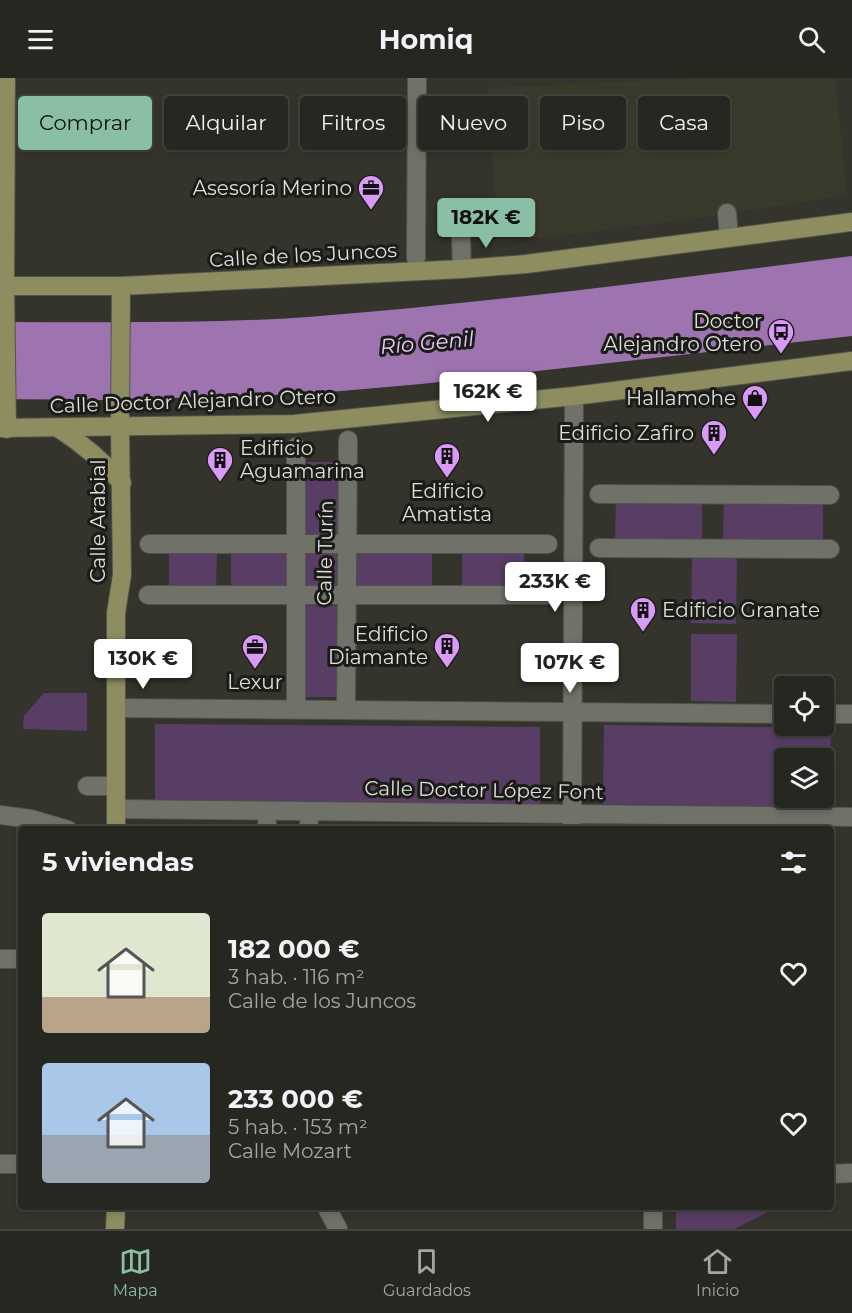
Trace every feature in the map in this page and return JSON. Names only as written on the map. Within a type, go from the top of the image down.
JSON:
[{"type":"main road","points":[[4,429],[6,401],[4,304],[6,78]]},
{"type":"main road","name":"Calle de los Juncos","points":[[4,304],[122,286],[462,270],[526,264],[852,222]]},
{"type":"main road","name":"Calle Arabial","points":[[116,826],[116,614],[123,575],[120,428],[122,286]]},
{"type":"main road","name":"Calle Doctor Alejandro Otero","points":[[4,429],[294,424],[574,396],[852,361]]},
{"type":"main road","points":[[58,428],[97,456],[122,483]]},
{"type":"main road","points":[[116,1210],[116,1229]]},
{"type":"street","points":[[416,258],[417,78]]},
{"type":"street","points":[[727,213],[729,237]]},
{"type":"street","points":[[461,237],[462,270]]},
{"type":"street","points":[[572,822],[574,396]]},
{"type":"street","name":"Calle Turín","points":[[346,702],[348,441]]},
{"type":"street","name":"Calle Turín","points":[[296,447],[296,703]]},
{"type":"street","points":[[598,494],[830,495]]},
{"type":"street","points":[[149,544],[548,544]]},
{"type":"street","points":[[599,548],[830,549]]},
{"type":"street","points":[[148,595],[548,596]]},
{"type":"street","points":[[116,708],[774,714]]},
{"type":"street","points":[[834,714],[852,714]]},
{"type":"street","points":[[87,786],[116,786]]},
{"type":"street","name":"Calle Doctor López Font","points":[[116,809],[533,813],[572,822],[852,817]]},
{"type":"street","points":[[0,815],[31,819],[55,826]]},
{"type":"street","points":[[0,959],[18,959]]},
{"type":"street","points":[[0,1164],[18,1164]]},
{"type":"street","points":[[834,1174],[852,1173]]},
{"type":"street","points":[[328,1210],[338,1229]]},
{"type":"street","points":[[653,1210],[653,1229]]},
{"type":"shaded area","points":[[701,78],[835,78],[847,195],[694,219],[498,243],[492,150],[528,150],[528,96],[489,96],[488,88]]},
{"type":"shaded area","points":[[307,462],[340,462],[340,536],[302,536],[302,483],[307,482]]},
{"type":"shaded area","points":[[724,498],[823,500],[823,545],[723,544]]},
{"type":"shaded area","points":[[616,499],[702,499],[702,545],[615,544]]},
{"type":"shaded area","points":[[169,549],[217,550],[216,590],[169,590]]},
{"type":"shaded area","points":[[231,550],[287,550],[287,590],[231,590]]},
{"type":"shaded area","points":[[302,550],[340,550],[340,590],[302,590]]},
{"type":"shaded area","points":[[356,550],[432,550],[432,591],[355,591]]},
{"type":"shaded area","points":[[462,551],[524,551],[524,591],[462,591]]},
{"type":"shaded area","points":[[692,556],[737,556],[736,624],[691,623]]},
{"type":"shaded area","points":[[302,605],[340,606],[340,697],[302,697]]},
{"type":"shaded area","points":[[691,634],[737,634],[736,702],[691,701]]},
{"type":"shaded area","points":[[44,693],[87,693],[87,731],[23,729],[24,716]]},
{"type":"shaded area","points":[[155,724],[540,727],[540,804],[155,801]]},
{"type":"shaded area","points":[[604,725],[774,727],[774,736],[831,736],[830,748],[774,748],[774,806],[603,804]]},
{"type":"shaded area","points":[[676,1210],[772,1210],[734,1229],[676,1229]]},
{"type":"water","name":"Río Genil","points":[[852,256],[852,336],[421,384],[307,394],[103,400],[0,399],[0,322],[193,322],[308,317],[512,298]]},
{"type":"place","name":"Asesoría Merino","points":[[371,211]]},
{"type":"place","name":"Doctor Alejandro Otero","points":[[781,355]]},
{"type":"place","name":"Hallamohe","points":[[755,421]]},
{"type":"place","name":"Edificio Zafiro","points":[[714,456]]},
{"type":"place","name":"Edificio Amatista","points":[[447,479]]},
{"type":"place","name":"Edificio Aguamarina","points":[[220,483]]},
{"type":"place","name":"Edificio Granate","points":[[643,633]]},
{"type":"place","name":"Edificio Diamante","points":[[447,669]]},
{"type":"place","name":"Lexur","points":[[255,670]]}]
